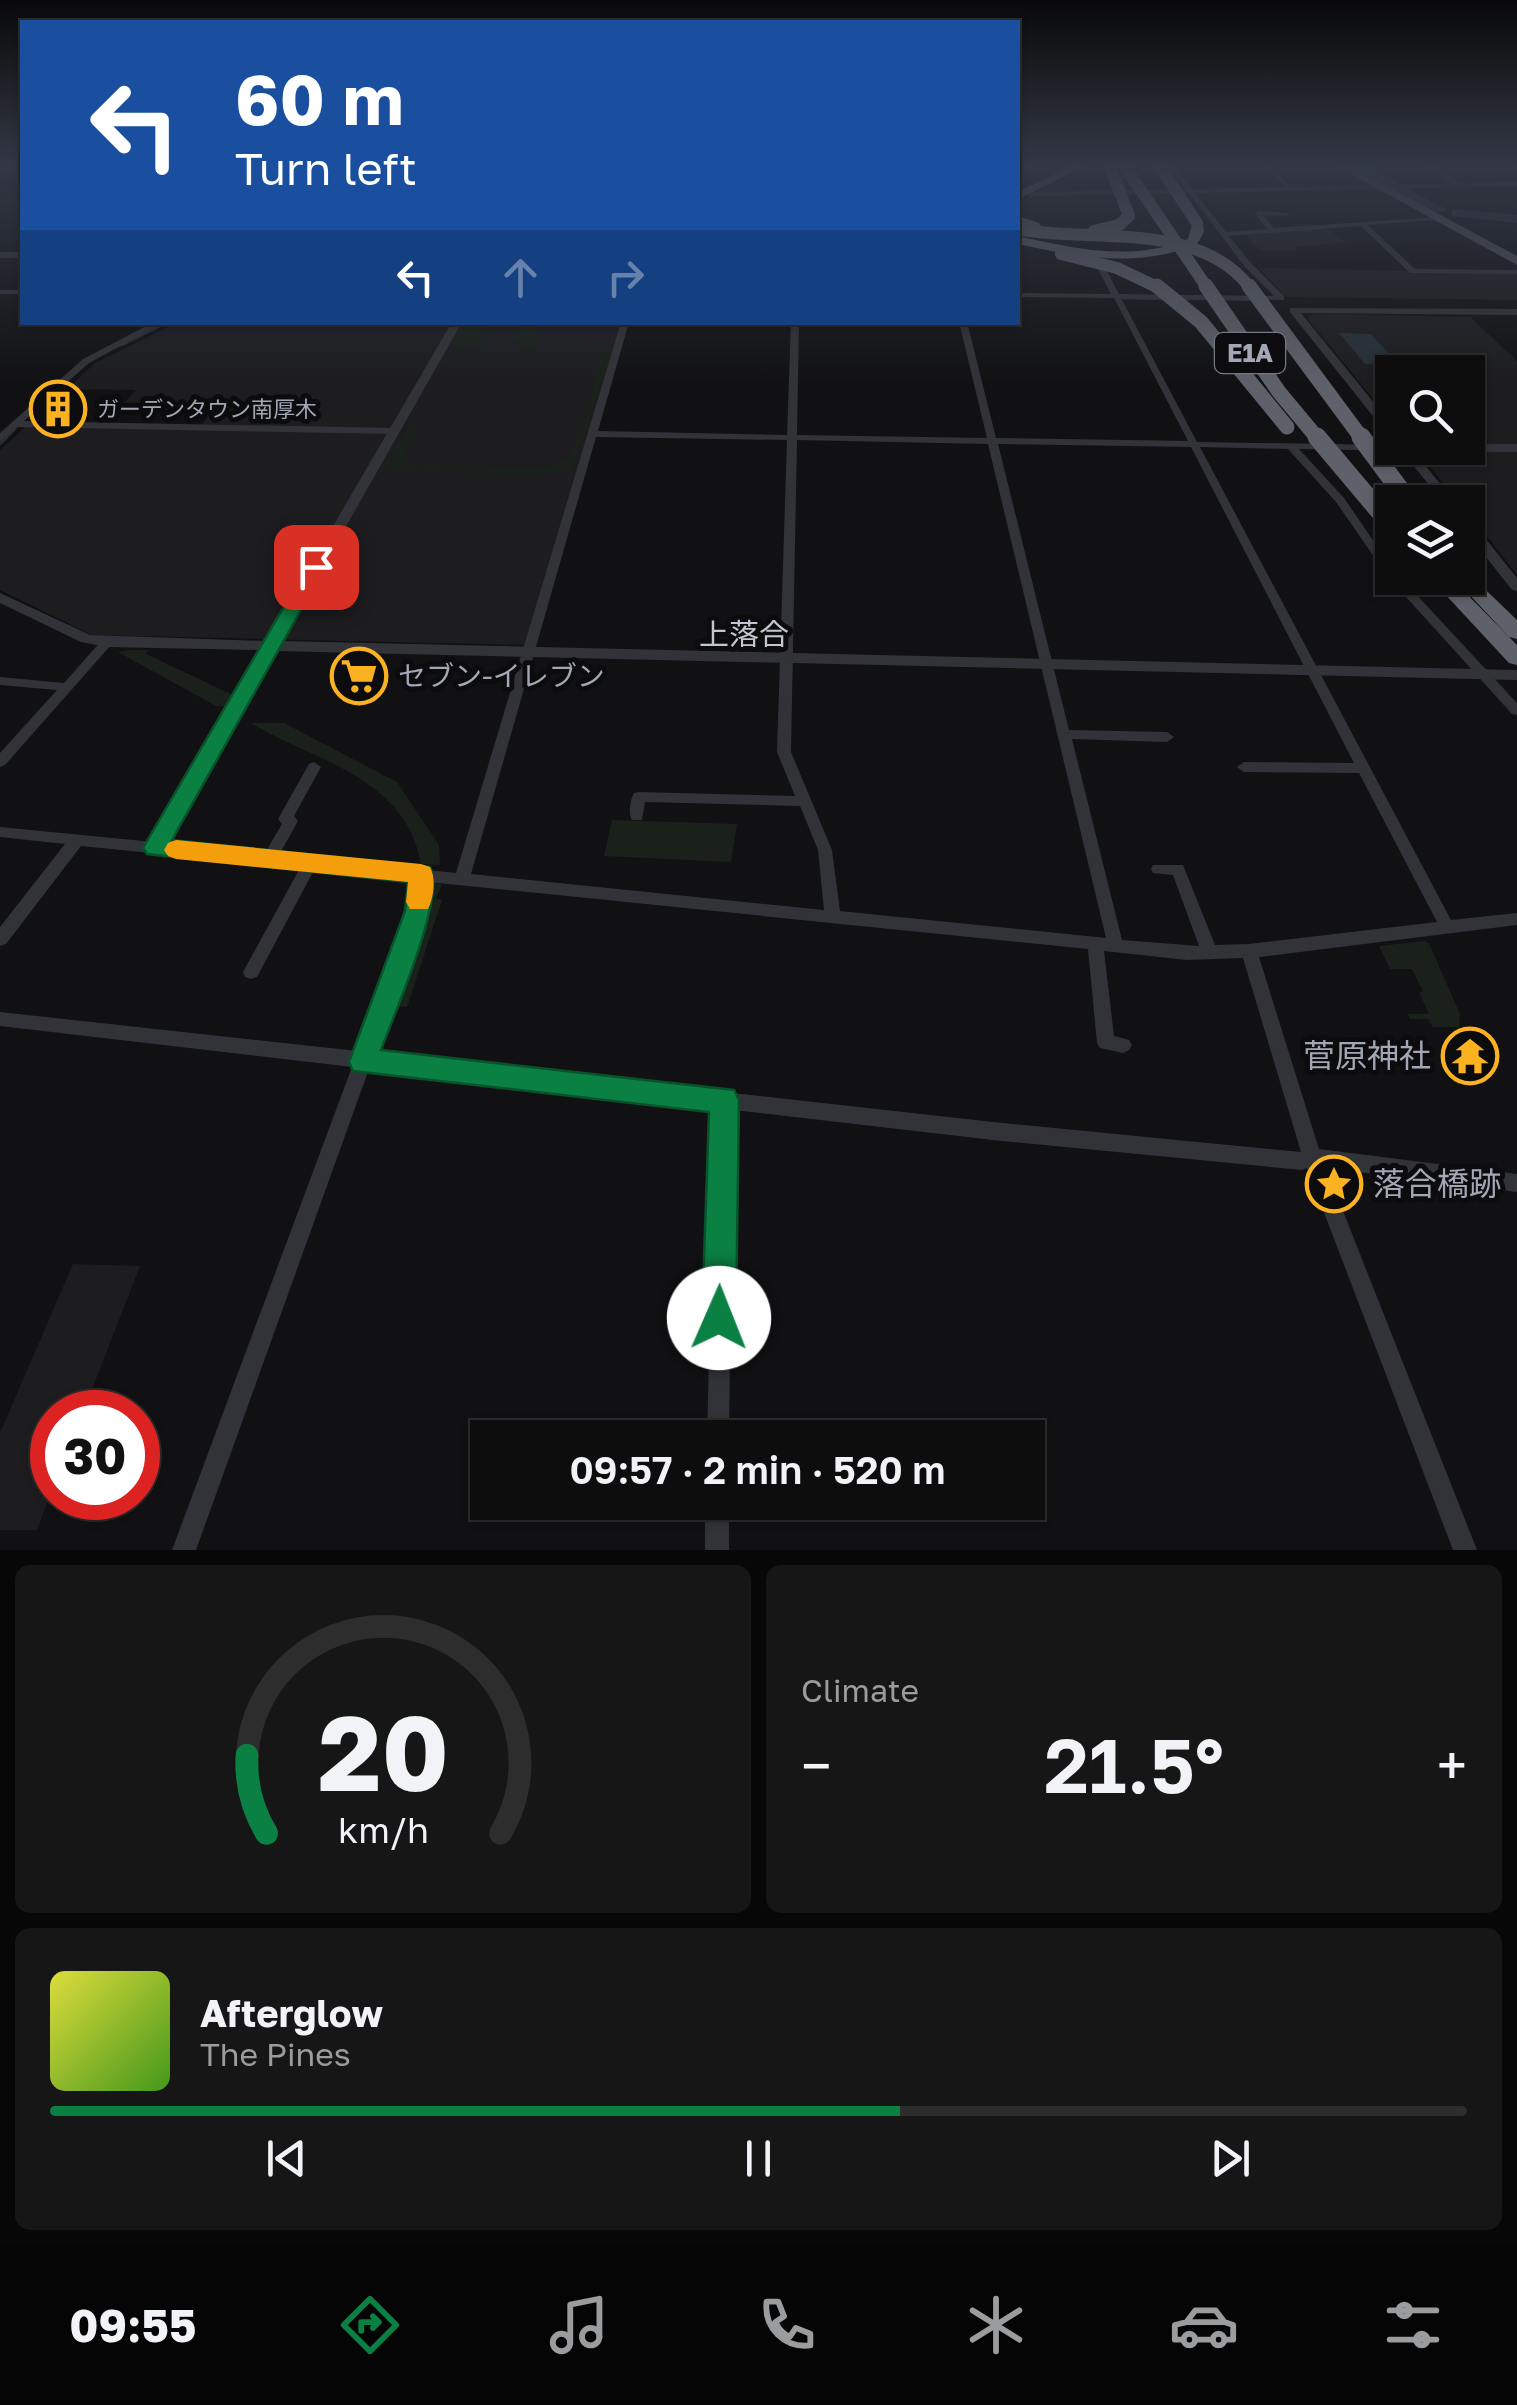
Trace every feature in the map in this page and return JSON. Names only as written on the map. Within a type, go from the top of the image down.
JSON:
[{"type":"highway","points":[[1034,239],[1061,254],[1127,272],[1178,301],[1296,438],[1375,514]]},
{"type":"highway","points":[[1046,239],[1092,253],[1148,254],[1181,248],[1194,239]]},
{"type":"highway","points":[[1127,239],[1166,242],[1234,266],[1396,485]]},
{"type":"highway","name":"E1A","points":[[1173,239],[1278,392],[1375,509]]},
{"type":"highway","name":"E1A","points":[[1186,239],[1262,347],[1378,485]]},
{"type":"highway","points":[[1485,589],[1517,623]]},
{"type":"highway","points":[[1467,595],[1517,658]]},
{"type":"highway","points":[[1471,595],[1517,632]]},
{"type":"main road","points":[[1477,239],[1517,261]]},
{"type":"street","points":[[1227,239],[1292,310],[1375,411]]},
{"type":"street","points":[[1379,239],[1413,271],[1517,272]]},
{"type":"street","points":[[1102,268],[1447,927]]},
{"type":"street","points":[[1020,294],[1281,298]]},
{"type":"street","points":[[1292,310],[1517,312]]},
{"type":"street","points":[[0,438],[86,361],[155,325]]},
{"type":"street","points":[[155,848],[455,325]]},
{"type":"street","points":[[462,878],[624,325]]},
{"type":"street","points":[[794,325],[784,752],[824,850],[833,917]]},
{"type":"street","points":[[964,325],[1116,947]]},
{"type":"street","points":[[20,424],[395,430]]},
{"type":"street","points":[[592,434],[1375,447]]},
{"type":"street","points":[[1291,446],[1340,500],[1375,549]]},
{"type":"street","points":[[1485,448],[1517,448]]},
{"type":"street","points":[[1420,465],[1435,485]]},
{"type":"street","points":[[1485,548],[1517,588]]},
{"type":"street","points":[[1411,595],[1517,711]]},
{"type":"street","points":[[0,597],[86,639],[106,642],[1517,675]]},
{"type":"street","points":[[0,762],[106,642]]},
{"type":"street","points":[[0,682],[66,687]]},
{"type":"street","points":[[1065,734],[1167,737]]},
{"type":"street","points":[[1244,766],[1364,768]]},
{"type":"street","points":[[269,859],[310,774],[289,780]]},
{"type":"street","points":[[636,816],[640,797],[803,801]]},
{"type":"street","points":[[0,832],[1116,947],[1249,951],[1517,919]]},
{"type":"street","points":[[0,939],[76,840]]},
{"type":"street","points":[[251,972],[264,933],[310,863]]},
{"type":"street","points":[[1158,869],[1184,868],[1209,952]]},
{"type":"street","points":[[184,1550],[418,911],[421,874]]},
{"type":"street","points":[[1087,1040],[1115,1044],[1095,945]]},
{"type":"street","points":[[1249,951],[1312,1158],[1464,1550]]},
{"type":"street","points":[[0,1019],[1051,1137],[1302,1161],[1312,1158],[1517,1183]]},
{"type":"street","points":[[718,1420],[724,1100]]},
{"type":"street","points":[[717,1520],[717,1550]]},
{"type":"shaded area","points":[[1250,239],[1346,242],[1295,247],[1298,251],[1260,251]]},
{"type":"shaded area","points":[[1259,268],[1517,273],[1517,300],[1286,297]]},
{"type":"shaded area","points":[[1315,314],[1470,317],[1517,361],[1517,575],[1485,533],[1485,485],[1445,485],[1428,465],[1485,465],[1485,355],[1375,355],[1375,401],[1307,318]]},
{"type":"shaded area","points":[[173,325],[621,325],[525,645],[92,635],[0,590],[0,450],[25,427],[197,430],[212,412],[119,409],[136,390],[67,389],[95,363]]},
{"type":"shaded area","points":[[463,325],[492,325],[482,344],[490,347],[452,346]]},
{"type":"shaded area","points":[[520,325],[539,325],[532,346],[614,347],[571,473],[383,471],[412,424],[419,428],[404,457],[413,465],[542,469],[568,458],[578,430],[583,427],[602,353],[589,348],[519,347],[521,340],[516,340],[512,347],[502,347],[511,345]]},
{"type":"shaded area","points":[[1339,333],[1371,334],[1390,355],[1375,355],[1375,364],[1365,364]]},
{"type":"shaded area","points":[[148,650],[146,654],[233,695],[225,706],[216,706],[118,652]]},
{"type":"shaded area","points":[[251,723],[284,723],[397,782],[439,845],[440,865],[421,864],[412,834],[376,790],[353,774]]},
{"type":"shaded area","points":[[612,820],[737,824],[731,862],[604,856]]},
{"type":"shaded area","points":[[430,883],[442,884],[436,898],[442,900],[407,1007],[391,1005]]},
{"type":"shaded area","points":[[1429,943],[1460,1014],[1459,1027],[1433,1027],[1428,1019],[1410,1019],[1408,1014],[1429,1014],[1419,992],[1423,991],[1412,969],[1390,969],[1379,946]]},
{"type":"shaded area","points":[[73,1264],[140,1266],[92,1390],[30,1390],[30,1520],[41,1520],[37,1530],[0,1530],[0,1433]]},
{"type":"waterway","points":[[1115,298],[1164,299]]},
{"type":"waterway","points":[[1180,299],[1209,299]]},
{"type":"waterway","points":[[1220,299],[1254,300]]},
{"type":"waterway","points":[[122,345],[162,325]]},
{"type":"waterway","points":[[4,440],[15,429]]},
{"type":"waterway","points":[[0,443],[6,437]]},
{"type":"slow traffic","points":[[176,850],[421,874],[419,902]]},
{"type":"place","name":"ガーデンタウン南厚木","points":[[58,409]]},
{"type":"place","name":"セブン-イレブン","points":[[359,676]]},
{"type":"place","name":"菅原神社","points":[[1470,1056]]},
{"type":"place","name":"落合橋跡","points":[[1334,1184]]},
{"type":"district","name":"上落合","points":[[744,635]]},
{"type":"route","points":[[316,567],[155,848],[421,874],[418,911],[363,1062],[724,1100],[719,1318]]}]
